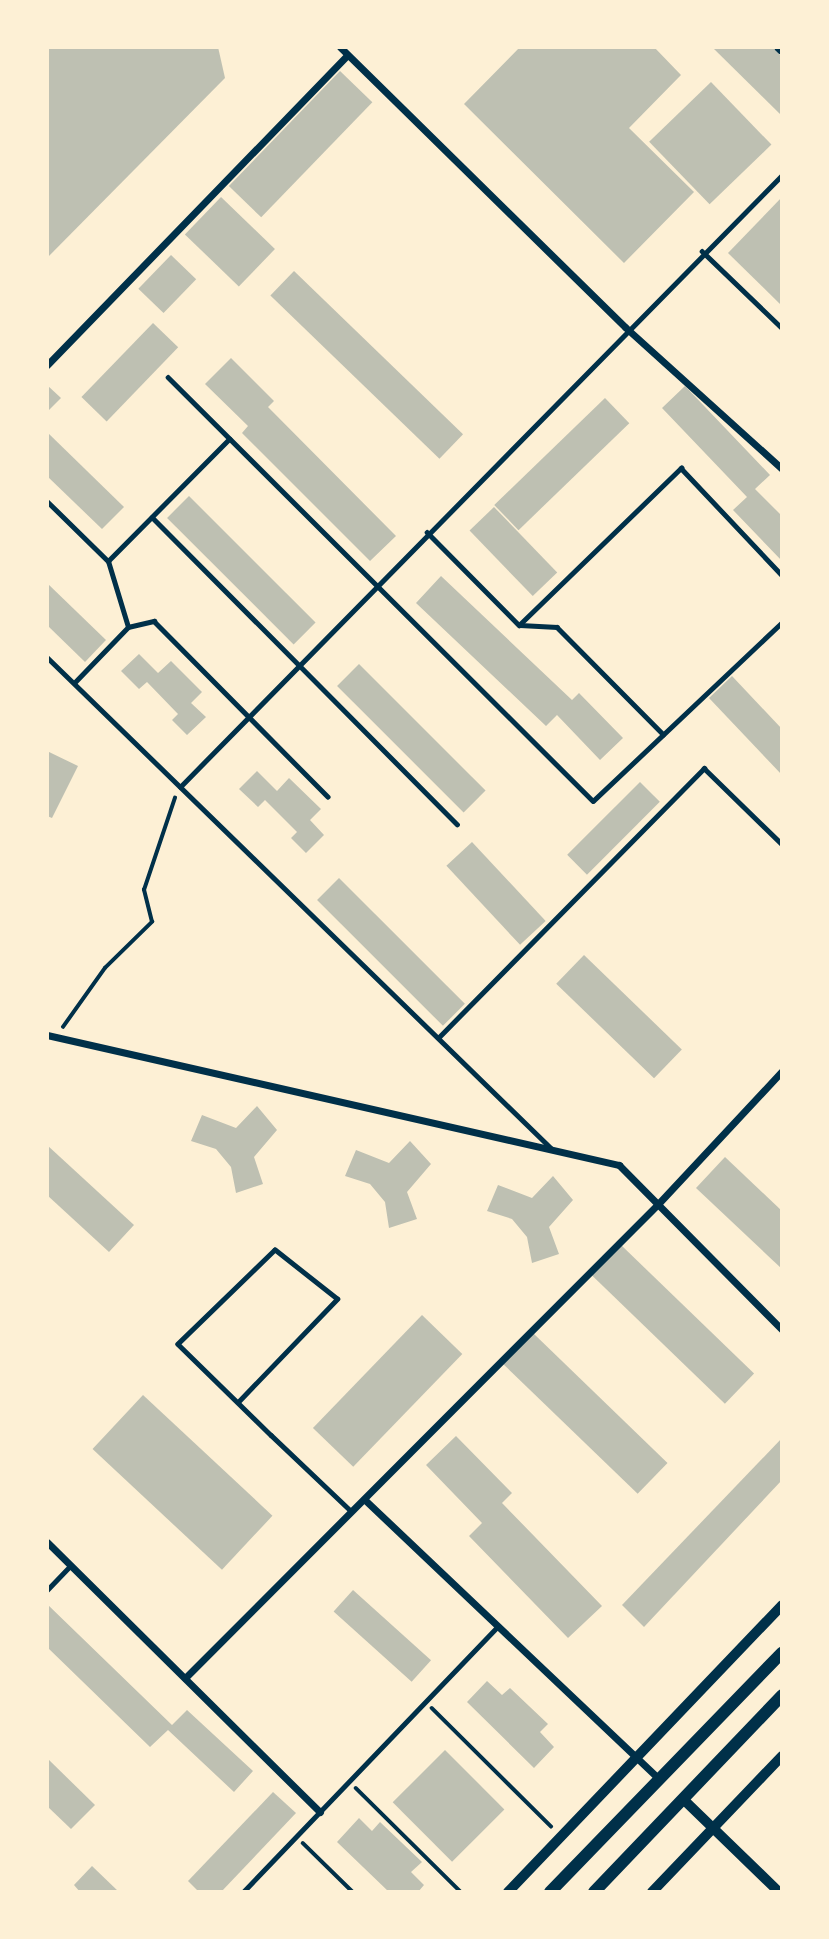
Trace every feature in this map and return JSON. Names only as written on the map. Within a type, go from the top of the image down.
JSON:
[{"type":"main road","points":[[550,1892],[782,1653]]},
{"type":"main road","points":[[594,1892],[782,1695]]},
{"type":"street","points":[[340,47],[625,327],[782,469]]},
{"type":"street","points":[[47,365],[347,55]]},
{"type":"street","points":[[47,1035],[619,1165],[782,1331]]},
{"type":"street","points":[[185,1678],[658,1204],[782,1071]]},
{"type":"street","points":[[365,1500],[660,1780]]},
{"type":"street","points":[[47,1542],[320,1812]]},
{"type":"street","points":[[508,1892],[638,1759],[782,1605]]},
{"type":"street","points":[[652,1892],[782,1756]]},
{"type":"street","points":[[683,1799],[779,1892]]},
{"type":"lane","points":[[180,786],[625,327],[782,175]]},
{"type":"lane","points":[[702,251],[782,328]]},
{"type":"lane","points":[[168,377],[593,801],[782,622]]},
{"type":"lane","points":[[108,561],[230,439]]},
{"type":"lane","points":[[519,625],[681,468],[782,575]]},
{"type":"lane","points":[[47,501],[108,561],[128,626]]},
{"type":"lane","points":[[152,517],[457,824]]},
{"type":"lane","points":[[427,532],[519,625],[557,627],[663,734]]},
{"type":"lane","points":[[74,683],[128,626],[154,621],[328,797]]},
{"type":"lane","points":[[47,657],[553,1150]]},
{"type":"lane","points":[[438,1038],[704,768],[782,844]]},
{"type":"lane","points":[[238,1402],[337,1299],[275,1250],[178,1344],[238,1402],[352,1512]]},
{"type":"lane","points":[[47,1590],[71,1566]]},
{"type":"lane","points":[[243,1892],[498,1626]]},
{"type":"path","points":[[56,1037],[105,968],[152,922],[144,890],[180,786]]},
{"type":"path","points":[[426,1702],[562,1836]]},
{"type":"path","points":[[350,1782],[461,1892]]},
{"type":"path","points":[[296,1837],[353,1892]]},
{"type":"building","points":[[47,47],[218,47],[225,78],[47,258]]},
{"type":"building","points":[[520,47],[654,47],[681,75],[629,128],[694,192],[624,263],[464,104]]},
{"type":"building","points":[[712,47],[772,47],[782,57],[782,116]]},
{"type":"building","points":[[340,71],[372,102],[261,217],[229,186]]},
{"type":"building","points":[[711,82],[771,145],[710,204],[649,142]]},
{"type":"building","points":[[221,197],[275,249],[239,287],[185,234]]},
{"type":"building","points":[[782,197],[782,306],[728,253]]},
{"type":"building","points":[[171,255],[196,279],[164,313],[138,289]]},
{"type":"building","points":[[294,271],[463,434],[439,459],[270,295]]},
{"type":"building","points":[[153,323],[178,347],[107,421],[81,397]]},
{"type":"building","points":[[231,358],[274,401],[268,407],[396,536],[370,561],[242,433],[248,426],[205,384]]},
{"type":"building","points":[[47,385],[61,398],[47,412]]},
{"type":"building","points":[[685,386],[770,475],[755,489],[782,516],[782,561],[733,510],[747,497],[662,408]]},
{"type":"building","points":[[605,398],[629,423],[519,530],[494,505]]},
{"type":"building","points":[[47,432],[124,507],[102,529],[47,476]]},
{"type":"building","points":[[189,496],[316,623],[294,644],[167,518]]},
{"type":"building","points":[[494,507],[557,572],[533,596],[470,531]]},
{"type":"building","points":[[441,576],[572,700],[579,693],[623,738],[600,760],[557,715],[546,726],[416,603]]},
{"type":"building","points":[[47,583],[106,640],[85,662],[47,625]]},
{"type":"building","points":[[139,654],[158,673],[171,661],[202,692],[191,703],[206,717],[187,735],[172,720],[178,714],[147,682],[139,689],[121,671]]},
{"type":"building","points":[[359,664],[486,791],[464,812],[337,686]]},
{"type":"building","points":[[732,676],[782,729],[782,775],[709,698]]},
{"type":"building","points":[[47,751],[78,766],[52,818],[47,816]]},
{"type":"building","points":[[257,771],[277,791],[289,778],[321,809],[310,820],[324,835],[306,853],[291,838],[297,832],[265,800],[258,807],[239,789]]},
{"type":"building","points":[[640,782],[660,802],[587,875],[567,855]]},
{"type":"building","points":[[472,842],[546,921],[520,945],[446,866]]},
{"type":"building","points":[[339,878],[465,1004],[443,1026],[317,900]]},
{"type":"building","points":[[584,955],[682,1049],[654,1078],[556,984]]},
{"type":"building","points":[[257,1106],[277,1130],[254,1157],[263,1184],[236,1193],[231,1167],[216,1149],[191,1141],[202,1115],[236,1128]]},
{"type":"building","points":[[410,1141],[431,1164],[407,1192],[417,1219],[389,1228],[385,1202],[370,1184],[345,1176],[356,1150],[389,1163]]},
{"type":"building","points":[[47,1145],[134,1225],[109,1252],[47,1195]]},
{"type":"building","points":[[725,1157],[782,1211],[782,1269],[696,1188]]},
{"type":"building","points":[[553,1176],[573,1200],[549,1227],[559,1254],[532,1263],[527,1237],[512,1219],[487,1211],[498,1185],[532,1198]]},
{"type":"building","points":[[621,1245],[754,1374],[725,1404],[592,1275]]},
{"type":"building","points":[[422,1315],[462,1354],[353,1467],[313,1428]]},
{"type":"building","points":[[533,1333],[668,1463],[638,1494],[503,1364]]},
{"type":"building","points":[[143,1395],[272,1516],[222,1570],[93,1449]]},
{"type":"building","points":[[456,1436],[512,1493],[502,1503],[602,1606],[568,1638],[469,1536],[482,1523],[426,1465]]},
{"type":"building","points":[[782,1438],[782,1480],[644,1627],[622,1605]]},
{"type":"building","points":[[353,1590],[431,1660],[412,1682],[334,1612]]},
{"type":"building","points":[[47,1604],[172,1725],[187,1710],[253,1771],[234,1792],[168,1730],[150,1747],[47,1647]]},
{"type":"building","points":[[487,1681],[502,1695],[510,1688],[548,1724],[540,1732],[554,1747],[534,1768],[467,1702]]},
{"type":"building","points":[[445,1750],[504,1809],[452,1862],[393,1802]]},
{"type":"building","points":[[47,1758],[95,1805],[71,1829],[47,1806]]},
{"type":"building","points":[[273,1792],[296,1813],[221,1892],[199,1892],[188,1881]]},
{"type":"building","points":[[359,1818],[372,1831],[380,1822],[422,1862],[411,1872],[424,1885],[418,1892],[389,1892],[337,1842]]},
{"type":"building","points":[[92,1866],[119,1892],[80,1892],[74,1885]]}]
